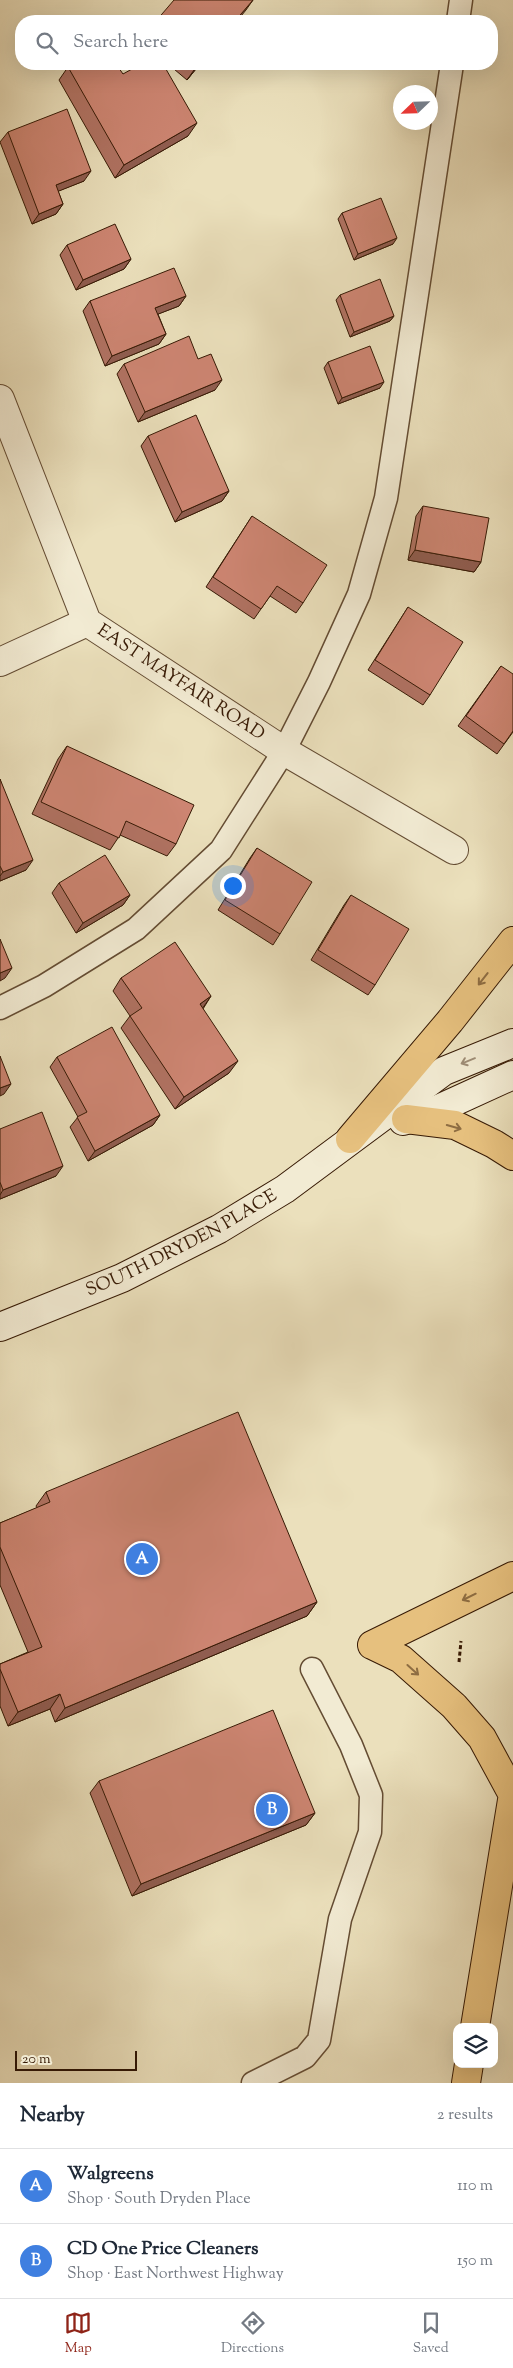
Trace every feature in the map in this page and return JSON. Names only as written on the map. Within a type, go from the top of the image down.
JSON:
[{"type":"main road","points":[[350,1139],[450,1021],[513,941]]},
{"type":"main road","points":[[406,1120],[455,1125],[494,1144],[513,1156]]},
{"type":"main road","points":[[476,2023],[513,1794],[482,1738],[454,1706],[401,1659],[372,1645],[513,1576]]},
{"type":"main road","points":[[466,2083],[468,2068]]},
{"type":"street","name":"EAST MAYFAIR ROAD","points":[[0,399],[87,622],[284,751],[454,850]]},
{"type":"street","points":[[0,662],[87,622]]},
{"type":"street","name":"SOUTH DRYDEN PLACE","points":[[0,1327],[122,1278],[219,1229],[285,1189],[444,1071],[513,1043]]},
{"type":"street","name":"SOUTH DRYDEN PLACE","points":[[350,1139],[434,1111],[513,1075]]},
{"type":"lane","points":[[459,15],[461,0]]},
{"type":"lane","points":[[0,1008],[44,986],[136,929],[221,850],[284,751],[319,682],[359,594],[386,498],[451,70]]},
{"type":"lane","points":[[253,2083],[305,2057],[319,2040],[340,1919],[370,1832],[372,1795],[351,1745],[312,1669]]},
{"type":"path","points":[[458,1669],[462,1634]]},
{"type":"building","points":[[174,0],[253,0],[240,15],[161,15]]},
{"type":"building","points":[[70,70],[120,70],[123,74],[130,70],[166,70],[197,123],[124,165]]},
{"type":"building","points":[[67,109],[91,171],[56,185],[63,204],[39,214],[8,132]]},
{"type":"building","points":[[381,198],[397,238],[358,254],[342,213]]},
{"type":"building","points":[[115,224],[131,259],[83,280],[67,245]]},
{"type":"building","points":[[174,268],[186,296],[155,308],[166,334],[112,356],[90,301]]},
{"type":"building","points":[[380,279],[394,316],[354,332],[340,295]]},
{"type":"building","points":[[189,336],[198,359],[211,354],[222,380],[145,412],[124,364]]},
{"type":"building","points":[[370,346],[384,382],[342,398],[328,362]]},
{"type":"building","points":[[196,415],[229,491],[182,512],[148,436]]},
{"type":"building","points":[[423,506],[489,518],[481,562],[415,550]]},
{"type":"building","points":[[252,516],[327,565],[303,603],[277,586],[261,609],[213,577]]},
{"type":"building","points":[[408,607],[463,642],[430,695],[375,660]]},
{"type":"building","points":[[501,666],[513,674],[513,731],[504,744],[466,716]]},
{"type":"building","points":[[67,746],[194,805],[176,844],[126,821],[119,838],[41,802]]},
{"type":"building","points":[[0,779],[33,860],[3,872],[0,866]]},
{"type":"building","points":[[257,848],[312,882],[280,934],[225,900]]},
{"type":"building","points":[[105,855],[130,895],[83,923],[59,883]]},
{"type":"building","points":[[351,895],[409,929],[375,985],[318,950]]},
{"type":"building","points":[[0,939],[12,968],[0,973]]},
{"type":"building","points":[[175,942],[211,996],[200,1004],[238,1061],[184,1097],[130,1016],[142,1008],[121,978]]},
{"type":"building","points":[[112,1027],[160,1115],[95,1151],[77,1117],[87,1112],[57,1057]]},
{"type":"building","points":[[0,1056],[11,1084],[0,1088]]},
{"type":"building","points":[[42,1112],[63,1166],[3,1190],[0,1182],[0,1129]]},
{"type":"building","points":[[238,1412],[317,1602],[65,1708],[60,1694],[18,1712],[0,1669],[0,1664],[42,1647],[0,1547],[0,1523],[50,1502],[46,1492]]},
{"type":"building","points":[[273,1710],[315,1813],[141,1884],[99,1781]]},
{"type":"place","name":"Walgreens","points":[[142,1559]]},
{"type":"place","name":"CD One Price Cleaners","points":[[272,1810]]}]
